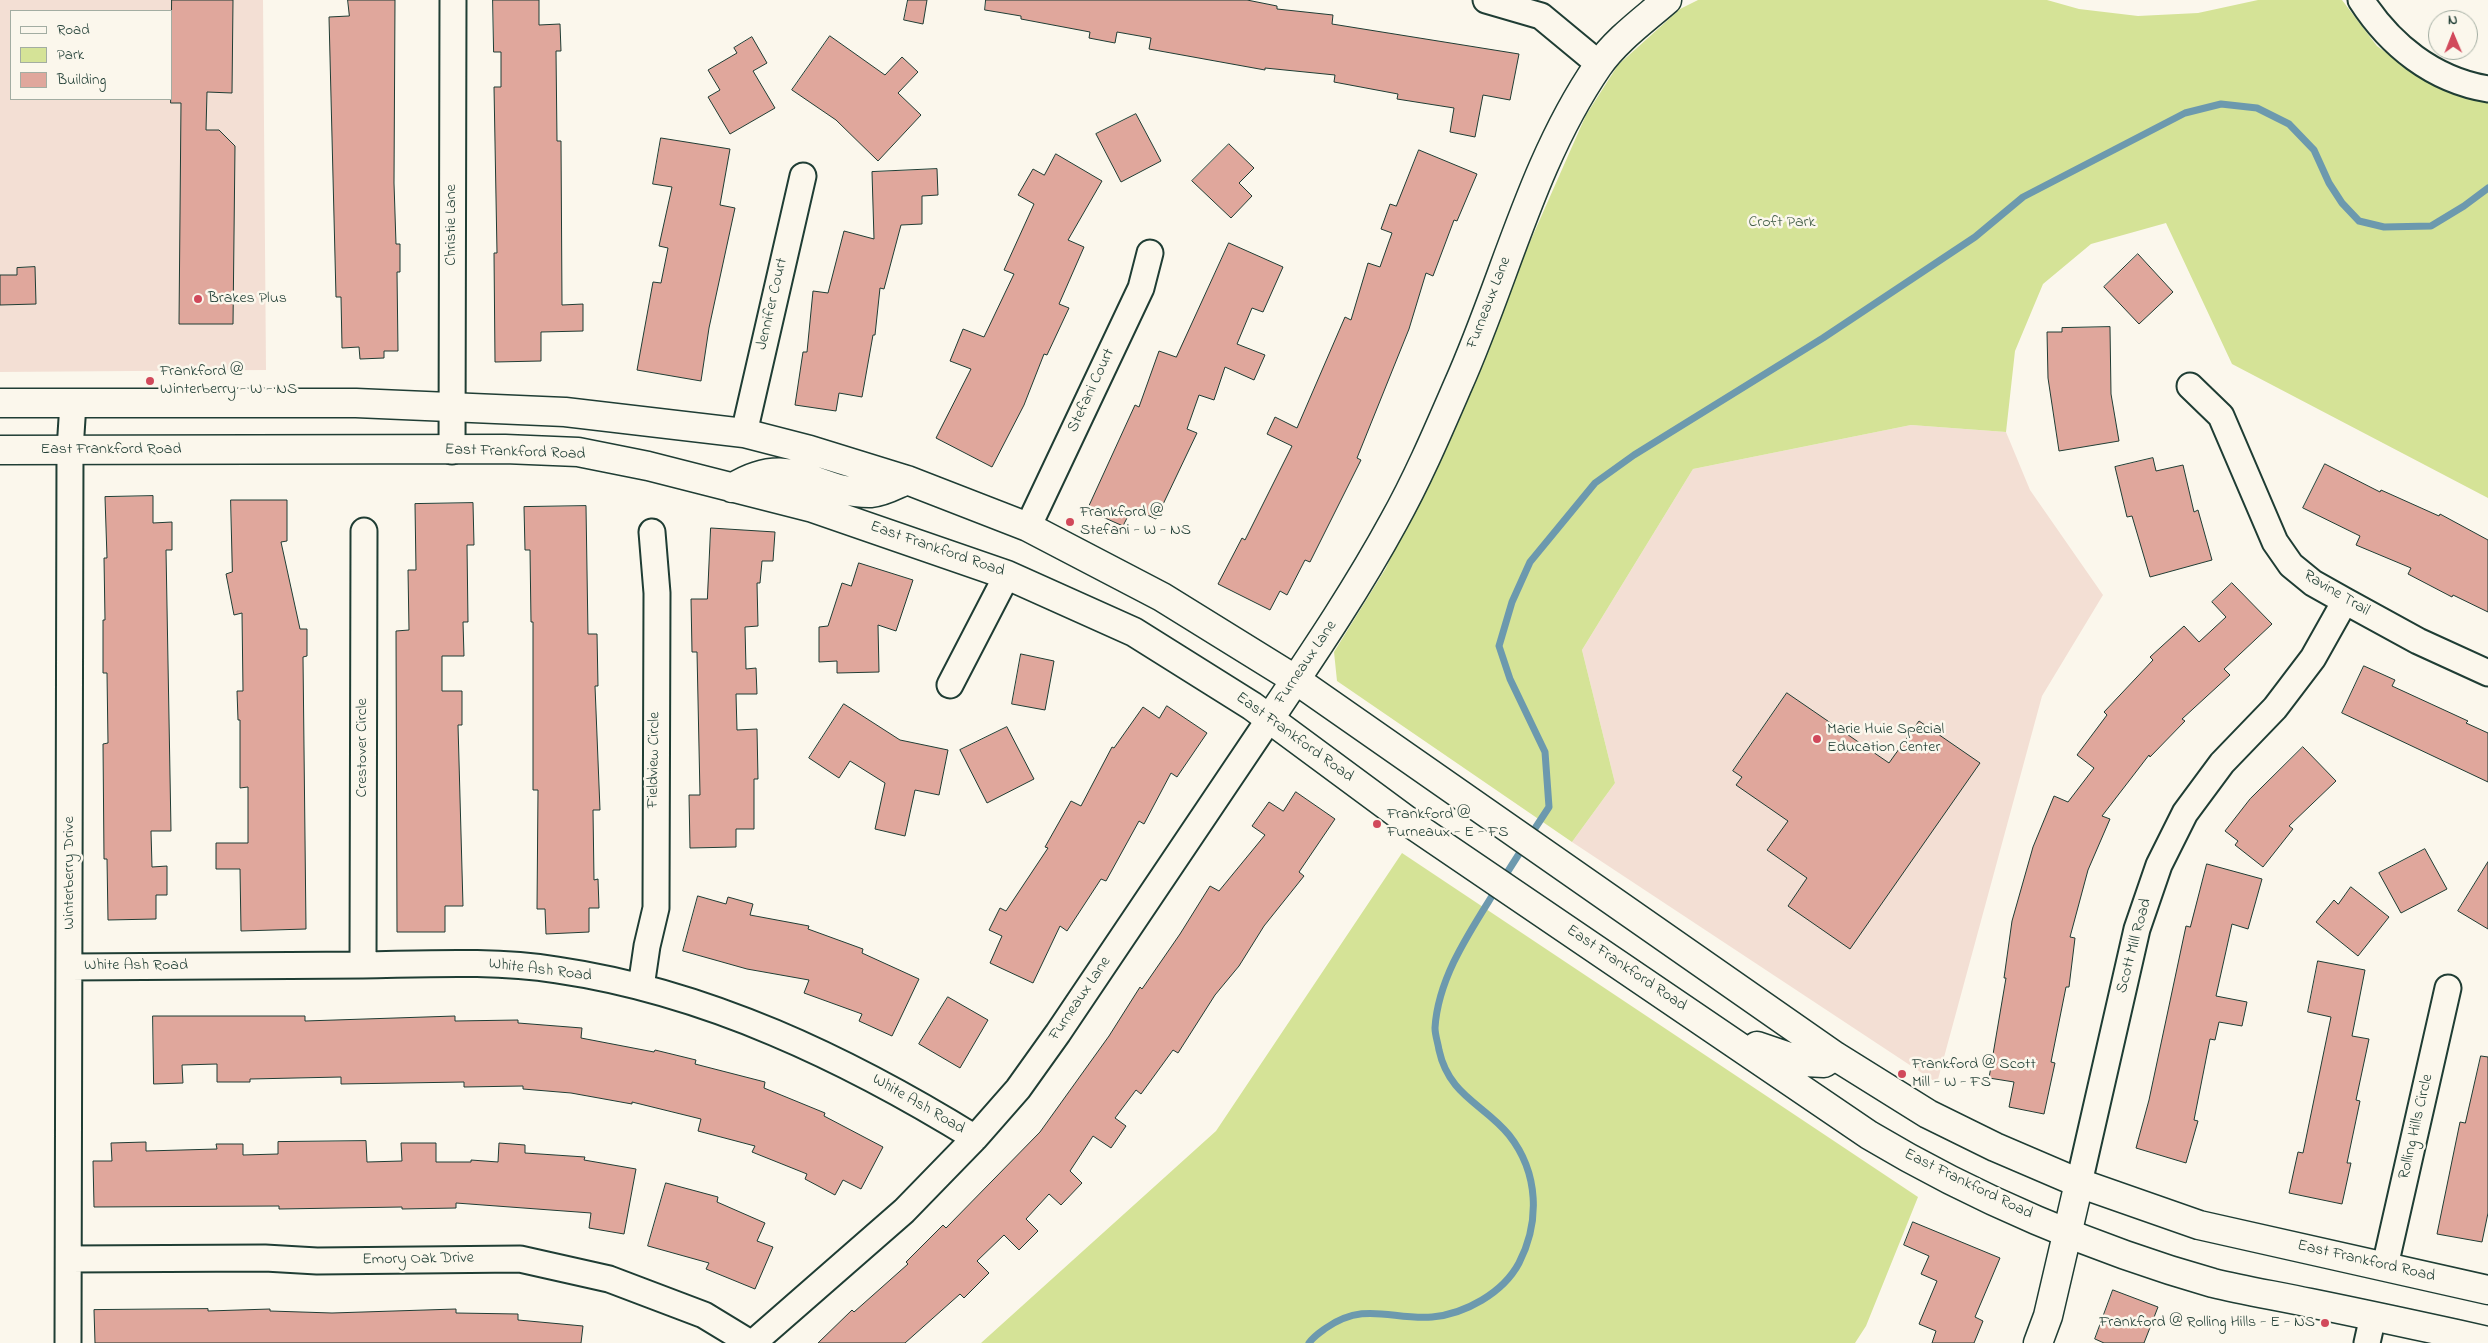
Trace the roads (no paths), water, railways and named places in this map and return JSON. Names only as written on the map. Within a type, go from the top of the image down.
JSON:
[{"type":"main road","name":"Furneaux Lane","points":[[1270,718],[1354,590],[1395,520],[1458,384],[1543,166],[1568,116],[1599,64],[1628,33],[1667,0]]},
{"type":"main road","name":"East Frankford Road","points":[[0,402],[356,403],[565,412],[744,434],[810,450],[907,480],[1028,527],[1162,597],[1296,680],[1465,796],[1835,1056],[1928,1114],[1995,1147],[2079,1183],[2199,1225],[2488,1290]]},
{"type":"main road","name":"East Frankford Road","points":[[0,450],[452,451],[505,449],[578,452],[648,466],[819,510],[1008,575],[1134,632],[1270,718],[1436,840],[1522,900],[1869,1135],[1903,1155],[1972,1190],[2066,1231],[2137,1258],[2215,1283],[2488,1341]]},
{"type":"main road","points":[[732,488],[751,476],[773,472],[795,473],[820,482],[870,493],[881,492],[907,480]]},
{"type":"main road","points":[[1718,1031],[1771,1052],[1804,1062],[1824,1063],[1835,1056]]},
{"type":"main road","name":"Scott Mill Road","points":[[2038,1343],[2048,1316],[2066,1231],[2079,1183]]},
{"type":"street","name":"Christie Lane","points":[[452,451],[453,0]]},
{"type":"street","points":[[1486,0],[1541,16],[1599,64]]},
{"type":"street","points":[[2361,0],[2390,38],[2410,56],[2440,73],[2488,89]]},
{"type":"street","name":"Jennifer Court","points":[[744,434],[803,176]]},
{"type":"street","name":"Stefani Court","points":[[1028,527],[1141,288],[1150,253]]},
{"type":"street","name":"Ravine Trail","points":[[2190,386],[2221,416],[2274,542],[2291,565],[2313,583],[2345,601],[2418,641],[2488,673]]},
{"type":"street","name":"Winterberry Drive","points":[[68,1343],[70,450],[72,402]]},
{"type":"street","name":"Crestover Circle","points":[[363,965],[364,531]]},
{"type":"street","name":"Fieldview Circle","points":[[641,986],[647,946],[656,908],[656,593],[652,532]]},
{"type":"street","points":[[950,685],[1008,575]]},
{"type":"street","name":"Scott Mill Road","points":[[2079,1183],[2137,929],[2159,865],[2185,813],[2222,763],[2275,708],[2313,658],[2345,601]]},
{"type":"street","name":"Furneaux Lane","points":[[751,1343],[904,1211],[975,1138],[1018,1089],[1058,1033],[1270,718]]},
{"type":"street","name":"White Ash Road","points":[[70,966],[474,963],[547,969],[641,986],[749,1022],[842,1062],[975,1138]]},
{"type":"street","name":"Rolling Hills Circle","points":[[2385,1266],[2448,988]]},
{"type":"street","name":"Emory Oak Drive","points":[[69,1259],[265,1258],[317,1261],[520,1259],[608,1279],[704,1315],[751,1343]]},
{"type":"street","points":[[2367,1343],[2373,1316]]},
{"type":"waterway","points":[[1530,836],[1549,807],[1545,752],[1510,679],[1499,646],[1512,602],[1530,562],[1595,483],[1634,455],[1823,338],[1975,237],[2023,197],[2185,113],[2221,104],[2257,108],[2289,124],[2314,150],[2329,183],[2342,203],[2359,221],[2384,227],[2431,226],[2464,206],[2488,188]]},
{"type":"waterway","points":[[1503,879],[1524,846]]},
{"type":"waterway","points":[[1309,1343],[1326,1328],[1353,1315],[1366,1313],[1432,1317],[1457,1312],[1470,1307],[1503,1284],[1519,1263],[1526,1247],[1533,1215],[1531,1181],[1526,1165],[1509,1135],[1468,1098],[1451,1078],[1444,1066],[1435,1031],[1437,1009],[1449,972],[1467,937],[1497,888]]},
{"type":"place","name":"Brakes Plus","points":[[198,299]]},
{"type":"place","name":"Frankford @ Winterberry - W - NS","points":[[150,381]]},
{"type":"place","name":"Frankford @ Stefani - W - NS","points":[[1070,522]]},
{"type":"place","name":"Marie Huie Special Education Center","points":[[1817,739]]},
{"type":"place","name":"Frankford @ Furneaux - E - FS","points":[[1377,824]]},
{"type":"place","name":"Frankford @ Scott Mill - W - FS","points":[[1902,1074]]},
{"type":"place","name":"Frankford @ Rolling Hills - E - NS","points":[[2325,1323]]},
{"type":"park label","name":"Croft Park","points":[[1782,223]]}]
